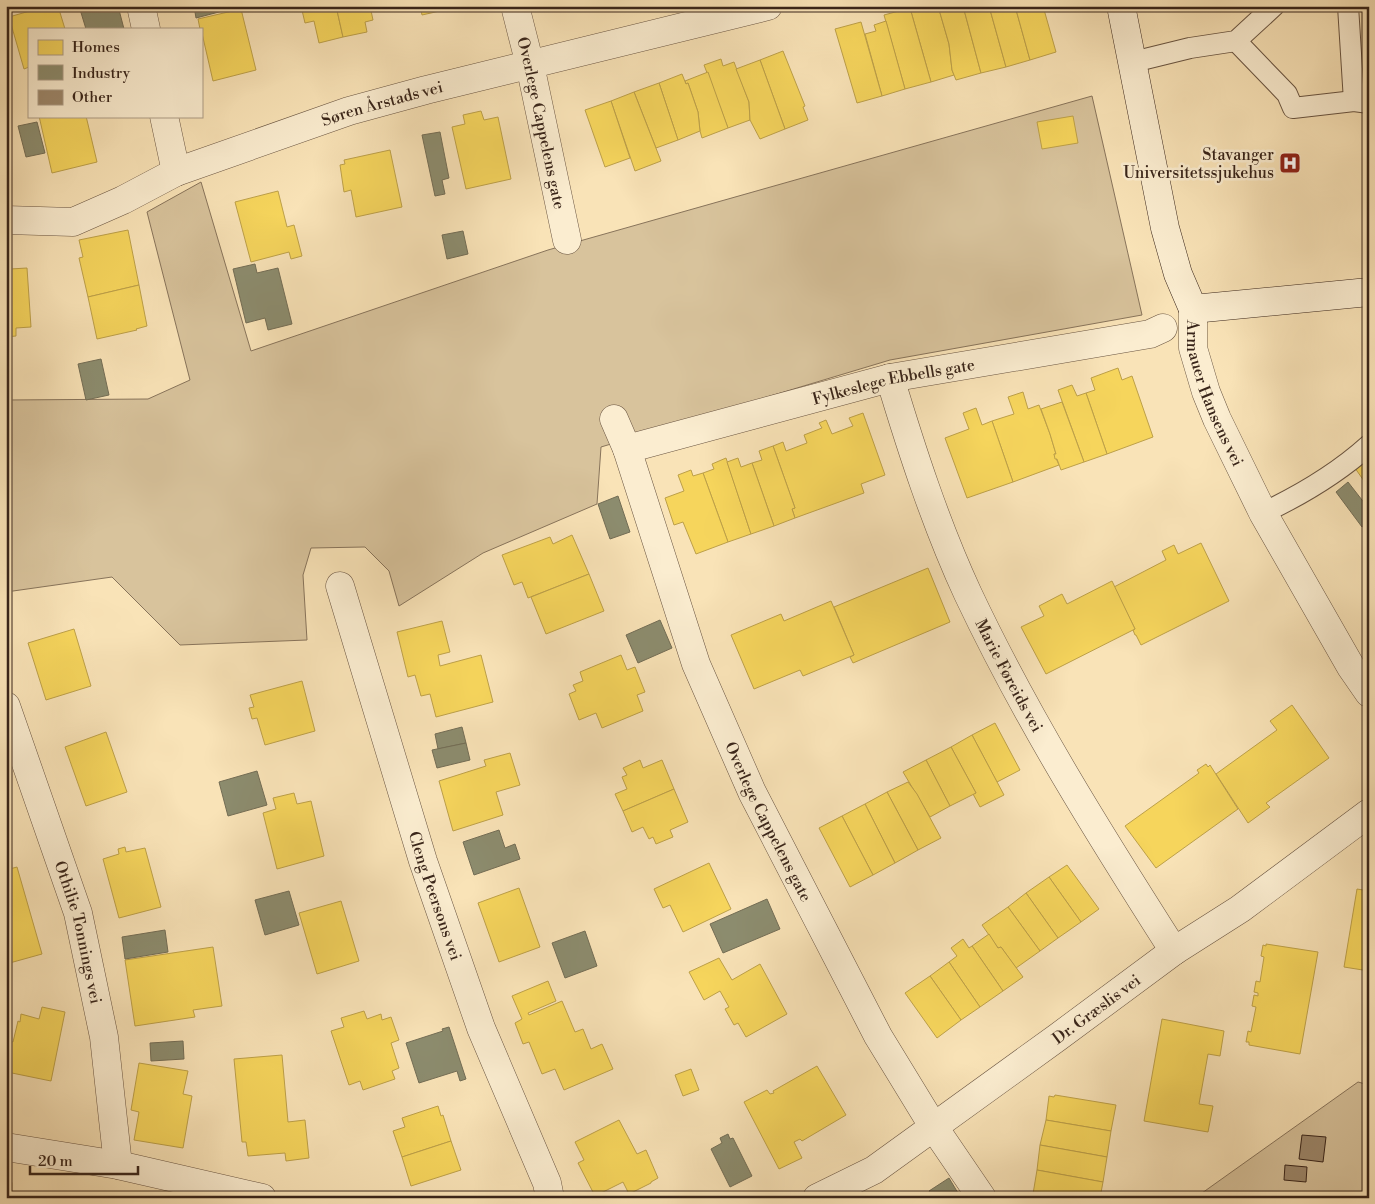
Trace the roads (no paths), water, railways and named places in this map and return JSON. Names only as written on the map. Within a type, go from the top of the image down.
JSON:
[{"type":"street","points":[[141,6],[146,28]]},
{"type":"street","name":"Overlege Cappelens gate","points":[[515,6],[530,64],[567,240]]},
{"type":"street","name":"Søren Årstads vei","points":[[6,220],[73,222],[123,200],[176,172],[350,111],[426,90],[768,6]]},
{"type":"street","name":"Armauer Hansens vei","points":[[1121,6],[1165,228],[1178,274],[1194,309],[1193,348],[1206,392],[1217,419],[1263,513],[1351,667],[1369,693]]},
{"type":"street","points":[[164,118],[176,172]]},
{"type":"street","points":[[1194,309],[1369,292]]},
{"type":"street","name":"Fylkeslege Ebbells gate","points":[[627,450],[890,378],[1150,334],[1164,328]]},
{"type":"street","name":"Marie Føreids vei","points":[[890,378],[910,446],[968,594],[1019,693],[1077,798],[1174,951]]},
{"type":"street","name":"Overlege Cappelens gate","points":[[614,419],[627,450],[696,664],[752,792],[878,1036],[933,1126],[982,1198]]},
{"type":"street","name":"Cleng Peersons vei","points":[[340,586],[426,870],[481,1028],[547,1183],[550,1198]]},
{"type":"street","name":"Othilie Tonnings vei","points":[[6,706],[78,913],[104,1037],[118,1165]]},
{"type":"street","name":"Dr. Græslis vei","points":[[817,1198],[874,1170],[1174,951],[1240,909],[1369,813]]},
{"type":"street","points":[[6,1146],[118,1165],[262,1198]]},
{"type":"lane","points":[[1133,62],[1190,48],[1236,41],[1274,6]]},
{"type":"lane","points":[[1236,41],[1287,94],[1293,108],[1361,102],[1348,6]]},
{"type":"lane","points":[[1263,513],[1295,498],[1369,445]]},
{"type":"place","name":"Stavanger Universitetssjukehus","points":[[1290,163]]}]
